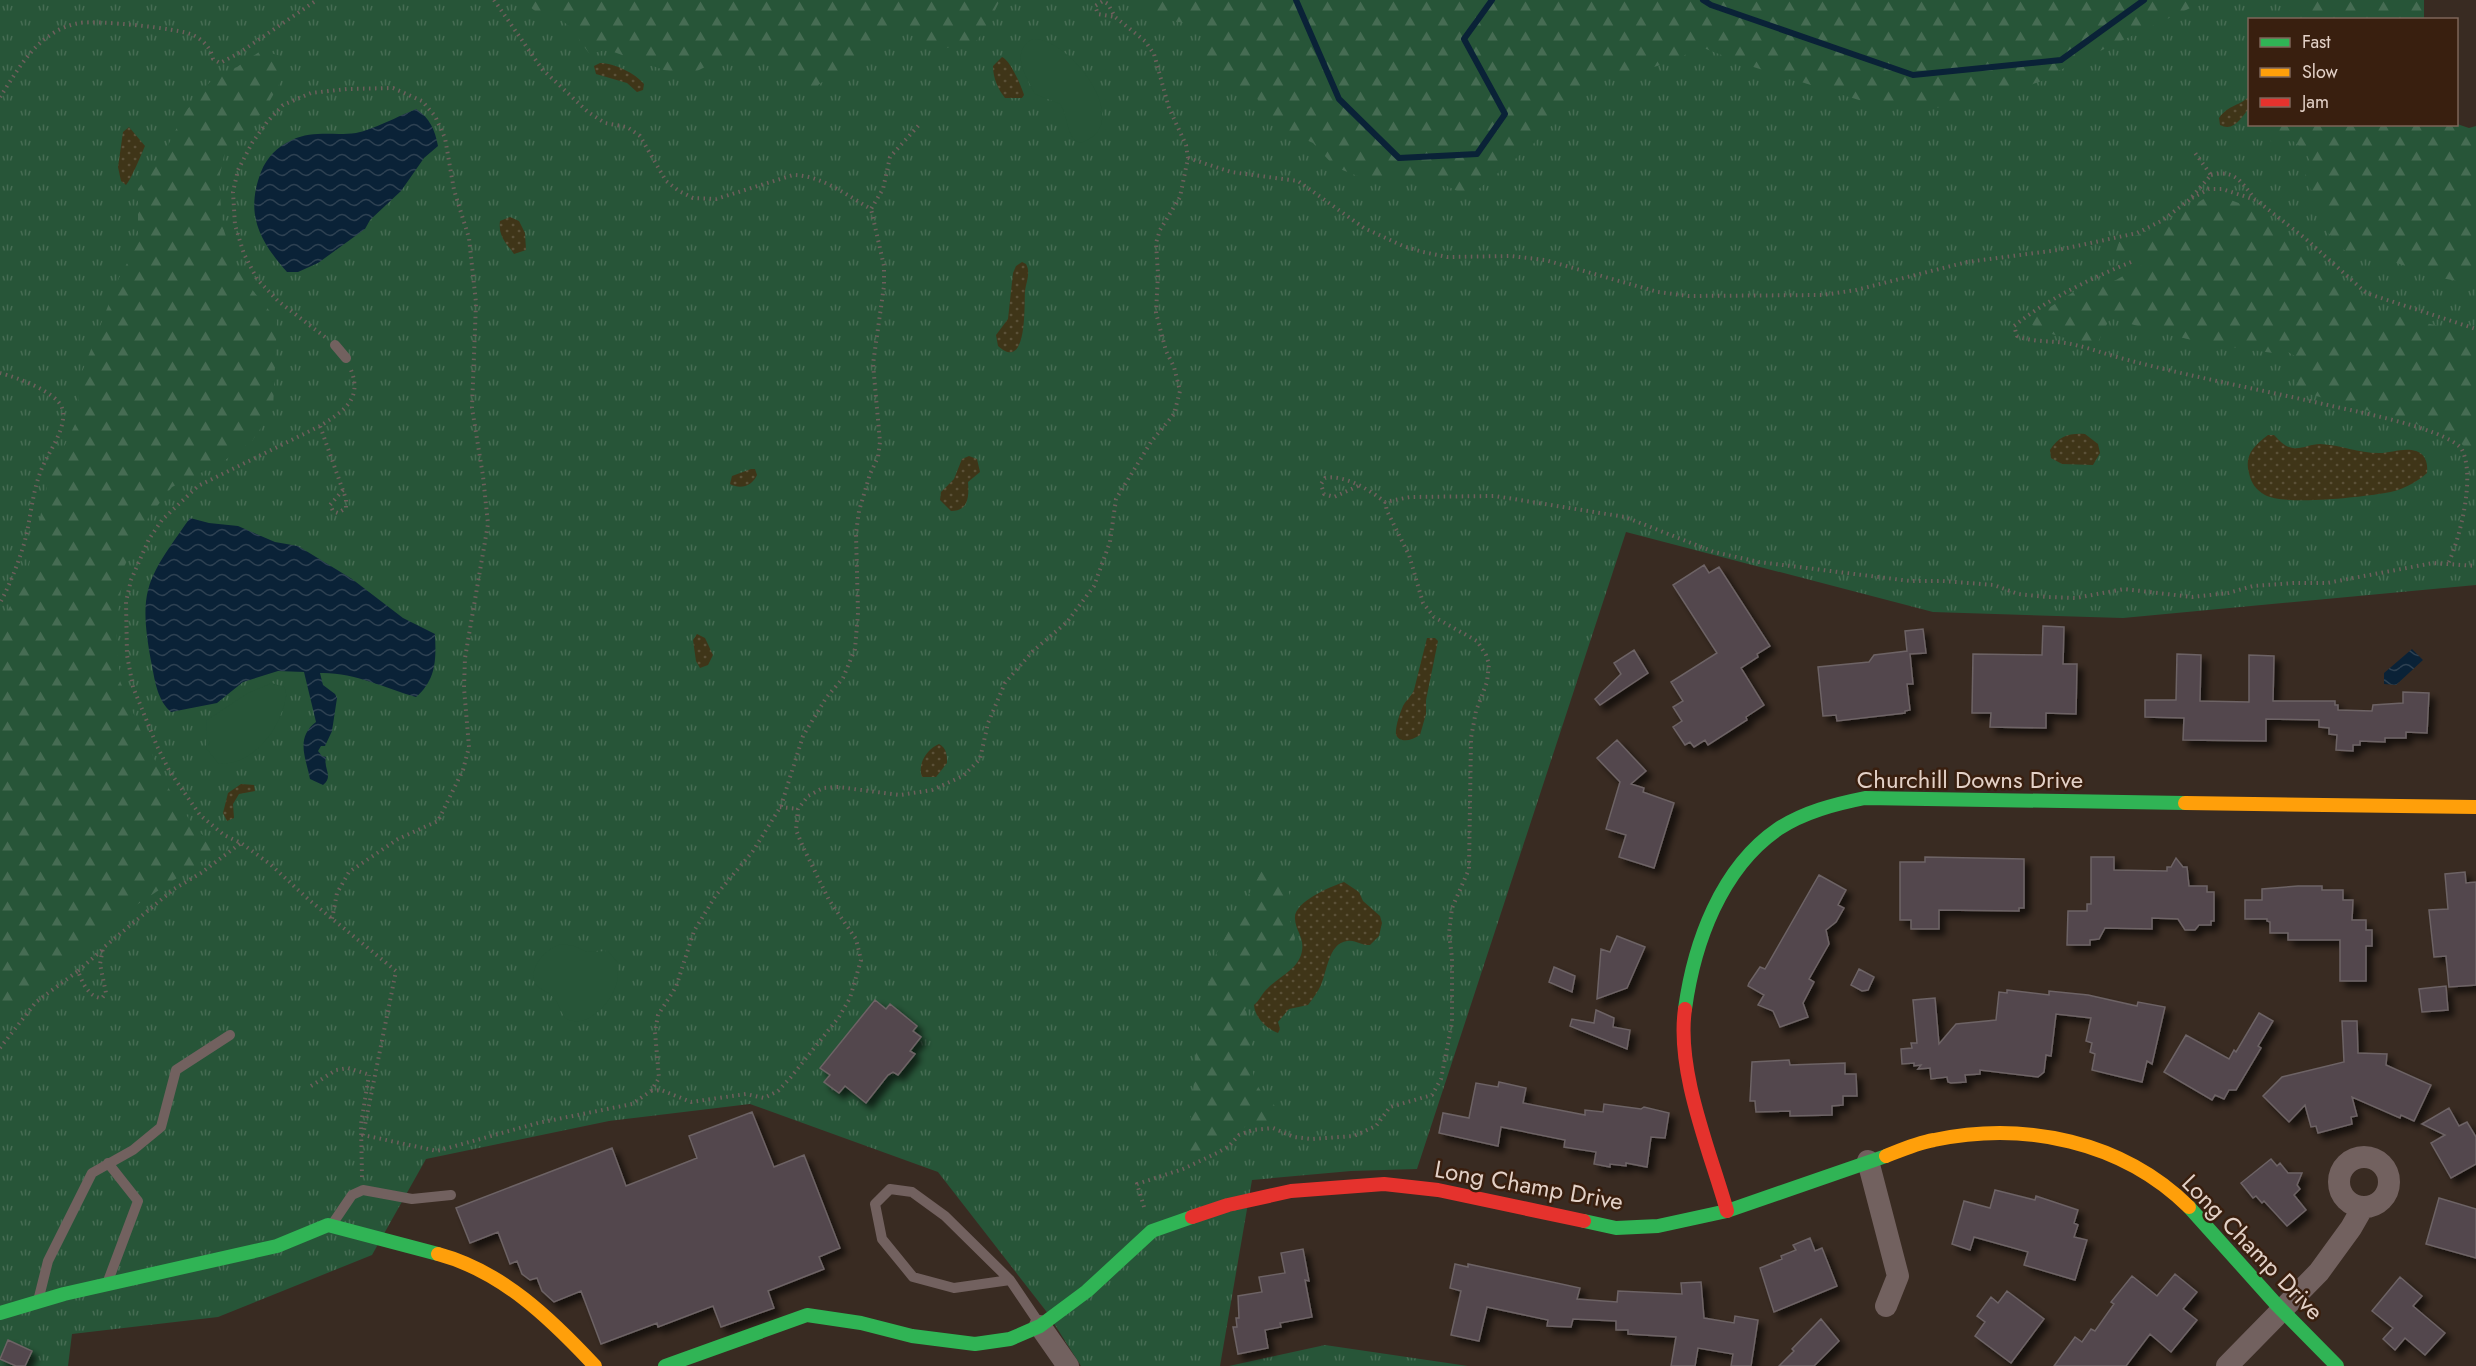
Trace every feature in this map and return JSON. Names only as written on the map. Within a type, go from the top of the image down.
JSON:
[{"type":"street","name":"Churchill Downs Drive","points":[[1727,1211],[1688,1075],[1683,1041],[1684,1009],[1692,969],[1702,937],[1731,880],[1754,849],[1771,835],[1796,820],[1818,809],[1865,798],[2476,807]]},
{"type":"street","name":"Long Champ Drive","points":[[665,1366],[807,1315],[861,1323],[912,1336],[975,1344],[1010,1339],[1040,1326],[1087,1291],[1152,1231],[1228,1206],[1292,1191],[1384,1184],[1438,1190],[1616,1227],[1658,1226],[1727,1211],[1931,1140],[1959,1134],[2027,1132],[2056,1137],[2115,1155],[2152,1175],[2186,1203],[2282,1310],[2337,1366]]},
{"type":"street","points":[[1868,1161],[1898,1276],[1886,1306]]},
{"type":"street","points":[[2226,1366],[2333,1255],[2363,1207]]},
{"type":"street","points":[[0,1313],[38,1300],[277,1246],[328,1225],[453,1258],[485,1272],[514,1290],[595,1366]]},
{"type":"street","points":[[1040,1326],[1068,1366]]},
{"type":"lane","points":[[335,345],[346,358]]},
{"type":"lane","points":[[38,1300],[48,1261],[92,1173],[133,1150],[161,1127],[176,1070],[230,1035]]},
{"type":"lane","points":[[107,1284],[138,1201],[108,1163]]},
{"type":"lane","points":[[1010,1280],[954,1288],[913,1277],[882,1239],[875,1204],[890,1189],[912,1192],[945,1215],[1010,1280],[1040,1326]]},
{"type":"lane","points":[[332,1226],[352,1195],[363,1190],[412,1199],[452,1195]]},
{"type":"path","points":[[0,97],[35,48],[49,35],[66,27],[96,22],[179,31],[205,43],[212,51],[213,59],[220,63],[239,53],[317,0]]},
{"type":"path","points":[[346,358],[356,382],[352,399],[342,411],[320,426],[219,474],[187,494],[162,520],[134,568],[126,602],[127,655],[131,676],[157,746],[170,772],[200,815],[224,835],[241,843],[270,864],[286,880],[396,971],[363,1136],[437,1151],[538,1123],[632,1104],[651,1091],[659,1078],[655,1032],[658,1015],[676,987],[694,931],[716,894],[753,851],[780,807],[802,736],[826,698],[843,678],[855,649],[858,613],[856,533],[859,512],[870,474],[878,457],[880,442],[873,364],[884,286],[884,266],[871,209],[829,185],[802,175],[793,175],[716,199],[693,198],[679,190],[666,181],[640,136],[627,127],[605,123],[588,112],[542,69],[494,0]]},
{"type":"path","points":[[651,1091],[661,1090],[691,1102],[746,1094],[765,1098],[778,1091],[792,1077],[839,1017],[850,998],[861,960],[856,939],[830,900],[803,848],[796,830],[798,809],[808,796],[823,788],[838,787],[900,795],[932,790],[963,776],[980,759],[988,723],[1005,683],[1033,651],[1067,622],[1094,586],[1110,542],[1116,500],[1151,442],[1174,414],[1180,391],[1156,313],[1158,274],[1155,243],[1160,230],[1180,197],[1188,158],[1186,145],[1167,102],[1154,54],[1145,41],[1115,17],[1108,4],[1103,1],[1095,6],[1098,14],[1115,17]]},
{"type":"path","points":[[332,919],[337,893],[349,872],[398,840],[438,821],[463,770],[470,747],[464,688],[465,658],[488,524],[472,408],[476,303],[469,238],[454,190],[445,138],[435,116],[422,101],[393,88],[347,89],[311,93],[283,105],[252,143],[238,170],[233,192],[235,225],[244,254],[257,279],[278,301],[335,345]]},
{"type":"path","points":[[871,209],[883,189],[890,157],[919,125]]},
{"type":"path","points":[[2193,150],[2211,175]]},
{"type":"path","points":[[1188,158],[1231,172],[1298,181],[1364,228],[1403,246],[1423,252],[1447,257],[1511,256],[1545,260],[1658,292],[1688,296],[1823,295],[1856,290],[1967,261],[2058,250],[2136,233],[2163,220],[2189,200],[2209,189],[2222,189],[2256,200]]},
{"type":"path","points":[[2189,200],[2211,175],[2223,172],[2233,175],[2256,200],[2306,239],[2366,294],[2476,329]]},
{"type":"path","points":[[2131,262],[2092,279],[2032,313],[2014,326],[2017,336],[2028,341],[2049,340],[2070,344],[2127,360],[2355,411],[2414,427],[2450,441],[2460,448],[2467,458],[2473,477],[2459,535],[2448,564]]},
{"type":"path","points":[[0,373],[21,380],[57,399],[62,405],[63,414],[51,451],[42,469],[21,551],[0,603]]},
{"type":"path","points":[[320,426],[343,490],[346,499],[346,507],[338,513],[333,511],[330,505],[343,490]]},
{"type":"path","points":[[1152,1231],[1137,1184],[1183,1169],[1217,1153],[1229,1146],[1239,1135],[1252,1130],[1273,1128],[1294,1137],[1303,1138],[1354,1136],[1376,1126],[1390,1107],[1432,1095],[1441,1079],[1452,1023],[1452,958],[1449,933],[1452,908],[1469,869],[1471,738],[1476,711],[1487,682],[1489,664],[1477,641],[1434,617],[1423,603],[1409,555],[1387,511],[1385,502],[1371,492],[1358,486],[1335,476],[1325,477],[1322,484],[1324,494],[1334,497],[1358,486]]},
{"type":"path","points":[[1385,502],[1410,497],[1472,494],[1495,496],[1625,517],[1714,552],[1759,562],[1910,581],[1994,585],[2018,594],[2047,597],[2076,598],[2124,589],[2192,597],[2253,586],[2327,583],[2433,562],[2476,566]]},
{"type":"path","points":[[780,807],[798,809]]},
{"type":"path","points":[[0,1048],[36,1002],[78,971],[165,896],[216,863],[241,843]]},
{"type":"path","points":[[78,971],[90,993],[96,998],[102,998],[106,993],[100,964],[103,948]]},
{"type":"path","points":[[311,1086],[336,1070],[348,1068],[376,1076]]},
{"type":"path","points":[[363,1190],[361,1124],[369,1075]]},
{"type":"green space","points":[[0,0],[2319,0],[2327,18],[2248,18],[2248,126],[2378,126],[2476,164],[2476,585],[2123,618],[1933,612],[1626,532],[1417,1169],[1351,1171],[1252,1180],[1220,1366],[1081,1366],[1046,1311],[938,1172],[750,1104],[609,1121],[426,1159],[372,1255],[218,1317],[72,1334],[68,1366],[0,1366]]},
{"type":"green space","points":[[525,0],[1000,0],[986,29],[976,41],[964,42],[939,51],[929,48],[918,34],[902,27],[864,56],[808,93],[803,91],[787,73],[762,57],[709,65],[697,71],[676,72],[611,51],[605,50],[590,54],[565,23],[553,16],[541,15]]},
{"type":"green space","points":[[1140,0],[2207,0],[2056,72],[2042,81],[2012,91],[2007,87],[1996,91],[1984,82],[1968,90],[1959,104],[1937,108],[1925,108],[1904,100],[1896,104],[1859,100],[1747,65],[1701,47],[1673,61],[1654,67],[1607,76],[1573,104],[1532,145],[1476,191],[1459,192],[1427,176],[1360,177],[1335,167],[1313,143],[1282,129],[1267,119],[1257,98],[1231,84],[1203,59],[1211,44],[1211,28],[1173,21],[1147,8]]},
{"type":"green space","points":[[2294,0],[2424,0],[2424,18],[2289,18]]},
{"type":"green space","points":[[1033,39],[1048,42],[1064,52],[1079,66],[1092,84],[1100,102],[1102,119],[1096,133],[1080,143],[1069,131],[1060,104],[1035,94],[1024,72],[1022,50]]},
{"type":"green space","points":[[262,50],[280,56],[282,79],[268,104],[247,132],[225,151],[219,179],[222,224],[233,259],[250,287],[277,320],[273,410],[252,441],[221,463],[172,487],[148,518],[124,567],[116,629],[120,681],[142,734],[169,789],[195,828],[219,850],[129,910],[8,1010],[0,1020],[0,625],[27,574],[49,478],[80,414],[77,385],[119,278],[138,243],[138,189],[163,155],[185,112],[215,76],[237,67]]},
{"type":"green space","points":[[2458,124],[2469,128],[2476,126],[2476,285],[2432,276],[2386,259],[2351,253],[2342,249],[2325,229],[2322,214],[2305,176],[2311,163],[2305,151],[2293,141],[2271,142],[2268,126]]},
{"type":"green space","points":[[2205,198],[2228,199],[2252,208],[2319,263],[2350,295],[2368,309],[2476,335],[2476,467],[2471,454],[2463,445],[2441,431],[2295,390],[2300,359],[2288,352],[2273,353],[2209,344],[2110,318],[2098,342],[2064,338],[2032,325],[2035,317],[2078,289],[2116,280],[2144,264],[2143,255],[2132,252],[2118,258],[2116,251],[2119,242],[2163,225]]},
{"type":"green space","points":[[272,683],[284,687],[286,697],[281,714],[271,733],[248,756],[238,761],[218,763],[206,748],[207,720],[248,693]]},
{"type":"green space","points":[[1266,863],[1283,875],[1290,896],[1287,911],[1295,938],[1290,960],[1250,999],[1245,1010],[1252,1033],[1251,1058],[1254,1080],[1262,1093],[1276,1107],[1272,1121],[1254,1121],[1187,1165],[1199,1018],[1216,954]]},
{"type":"green space","points":[[562,944],[587,952],[608,951],[618,963],[617,982],[610,998],[590,1018],[582,1021],[565,1018],[555,999],[535,983],[534,970],[541,958],[551,949]]},
{"type":"green space","points":[[1325,1345],[1468,1366],[1229,1366]]},
{"type":"sand","points":[[1002,57],[1018,79],[1024,95],[1022,98],[1005,98],[998,87],[993,66]]},
{"type":"sand","points":[[600,63],[618,67],[630,73],[644,84],[643,90],[637,92],[627,83],[596,74],[594,66]]},
{"type":"sand","points":[[2248,97],[2248,109],[2237,123],[2229,127],[2220,125],[2219,118],[2223,113]]},
{"type":"sand","points":[[129,127],[145,146],[126,185],[121,181],[118,167],[123,132]]},
{"type":"sand","points":[[510,217],[519,221],[525,233],[526,250],[514,254],[500,231],[500,221]]},
{"type":"sand","points":[[1022,262],[1026,264],[1028,274],[1024,322],[1019,344],[1015,351],[1008,352],[998,346],[996,335],[1008,319],[1013,273],[1016,266]]},
{"type":"sand","points":[[2085,434],[2098,444],[2100,453],[2093,465],[2062,464],[2051,458],[2050,450],[2061,439],[2069,435]]},
{"type":"sand","points":[[2268,435],[2274,435],[2285,445],[2293,448],[2320,444],[2371,453],[2416,451],[2426,460],[2427,473],[2408,486],[2385,493],[2324,500],[2275,498],[2265,495],[2257,488],[2251,480],[2248,467],[2251,451]]},
{"type":"sand","points":[[969,456],[977,459],[980,472],[968,482],[968,497],[965,506],[951,511],[940,500],[941,492],[954,479],[962,459]]},
{"type":"sand","points":[[755,469],[757,475],[749,484],[738,487],[730,484],[732,476]]},
{"type":"sand","points":[[697,634],[705,638],[713,655],[708,665],[700,668],[696,661],[693,640]]},
{"type":"sand","points":[[1427,638],[1435,638],[1438,641],[1426,700],[1426,714],[1420,735],[1410,740],[1401,740],[1396,735],[1397,724],[1403,706],[1414,690]]},
{"type":"sand","points":[[939,744],[945,750],[947,763],[936,777],[922,777],[921,767],[924,758],[931,749]]},
{"type":"sand","points":[[241,784],[254,785],[255,791],[239,794],[233,804],[234,818],[227,821],[223,813],[228,793]]},
{"type":"sand","points":[[1344,882],[1359,892],[1363,901],[1380,916],[1382,923],[1379,936],[1370,945],[1350,941],[1336,947],[1332,952],[1320,988],[1308,1005],[1289,1009],[1278,1022],[1280,1029],[1278,1033],[1259,1019],[1254,1005],[1272,984],[1299,960],[1302,940],[1295,919],[1300,907],[1314,896]]},
{"type":"water","points":[[416,109],[431,125],[438,146],[424,158],[401,191],[370,220],[365,229],[318,263],[298,272],[287,272],[262,237],[255,214],[256,187],[269,157],[282,146],[300,137],[316,134],[356,133]]},
{"type":"water","points":[[190,518],[209,523],[238,526],[275,542],[298,546],[352,579],[403,618],[435,634],[435,660],[432,675],[416,697],[345,675],[320,673],[323,685],[337,698],[332,731],[325,746],[321,746],[318,751],[326,757],[328,779],[323,785],[310,779],[305,756],[306,735],[316,722],[304,672],[278,671],[243,682],[217,703],[171,712],[160,697],[154,678],[148,640],[146,601],[155,571]]},
{"type":"water","points":[[2412,649],[2423,660],[2396,685],[2384,684],[2384,673]]},
{"type":"building","points":[[1704,565],[1709,573],[1719,567],[1770,646],[1741,668],[1764,705],[1746,717],[1747,720],[1708,745],[1705,740],[1694,747],[1690,742],[1685,745],[1673,727],[1682,721],[1673,707],[1683,701],[1671,682],[1717,653],[1673,585]]},
{"type":"building","points":[[2043,626],[2064,627],[2063,664],[2077,664],[2076,714],[2046,713],[2046,728],[1990,727],[1991,713],[1972,713],[1973,654],[2042,655]]},
{"type":"building","points":[[1923,629],[1926,653],[1910,654],[1913,684],[1907,684],[1910,710],[1905,713],[1837,721],[1836,715],[1823,716],[1818,667],[1869,662],[1874,655],[1907,651],[1905,631]]},
{"type":"building","points":[[1634,650],[1648,673],[1600,705],[1595,699],[1621,674],[1614,663]]},
{"type":"building","points":[[2177,654],[2201,655],[2200,701],[2249,702],[2249,655],[2274,656],[2273,701],[2335,701],[2338,710],[2372,711],[2373,705],[2403,703],[2403,692],[2429,693],[2427,733],[2406,732],[2406,738],[2385,738],[2385,742],[2360,741],[2360,745],[2353,745],[2353,751],[2336,750],[2337,735],[2329,734],[2329,728],[2319,727],[2319,720],[2266,719],[2266,741],[2183,740],[2184,718],[2145,717],[2145,700],[2176,700]]},
{"type":"building","points":[[1617,740],[1646,771],[1631,784],[1644,788],[1643,792],[1674,803],[1654,868],[1619,857],[1626,835],[1606,829],[1620,782],[1597,758]]},
{"type":"building","points":[[1925,857],[2024,859],[2024,908],[2019,908],[2019,911],[1939,910],[1939,929],[1911,929],[1911,920],[1900,920],[1900,862],[1925,862]]},
{"type":"building","points":[[2091,857],[2114,857],[2114,870],[2167,871],[2167,867],[2171,867],[2176,858],[2183,867],[2187,867],[2189,886],[2207,886],[2207,892],[2214,892],[2214,921],[2211,921],[2211,925],[2199,925],[2195,930],[2185,930],[2178,919],[2152,918],[2152,929],[2105,928],[2099,939],[2090,940],[2090,945],[2067,945],[2068,911],[2087,911],[2087,904],[2091,904]]},
{"type":"building","points":[[2465,872],[2466,883],[2476,882],[2476,985],[2449,987],[2446,956],[2434,957],[2429,910],[2448,909],[2445,874]]},
{"type":"building","points":[[1819,875],[1846,890],[1838,905],[1844,908],[1836,922],[1826,930],[1829,944],[1809,979],[1814,982],[1803,1003],[1808,1017],[1780,1027],[1773,1011],[1758,1005],[1764,995],[1748,986],[1760,967],[1765,969]]},
{"type":"building","points":[[2322,886],[2322,890],[2343,890],[2343,900],[2353,900],[2352,920],[2366,920],[2366,930],[2372,930],[2372,946],[2366,946],[2366,981],[2340,981],[2340,940],[2288,940],[2288,933],[2270,933],[2270,922],[2267,919],[2245,919],[2245,900],[2262,900],[2262,889]]},
{"type":"building","points":[[1617,936],[1645,947],[1627,988],[1597,999],[1601,949],[1610,952]]},
{"type":"building","points":[[1554,967],[1575,976],[1572,992],[1549,982]]},
{"type":"building","points":[[1859,969],[1874,977],[1868,990],[1862,991],[1851,985]]},
{"type":"building","points":[[2446,986],[2448,1010],[2422,1012],[2419,989]]},
{"type":"building","points":[[2007,990],[2049,995],[2049,991],[2088,995],[2137,1006],[2138,1002],[2165,1007],[2152,1064],[2147,1061],[2142,1082],[2092,1070],[2095,1054],[2090,1052],[2092,1043],[2086,1041],[2091,1018],[2056,1014],[2051,1056],[2046,1055],[2044,1072],[2038,1077],[1980,1070],[1980,1074],[1965,1075],[1966,1082],[1951,1083],[1948,1082],[1947,1077],[1931,1079],[1930,1068],[1918,1069],[1921,1065],[1914,1066],[1914,1063],[1902,1064],[1901,1049],[1912,1048],[1911,1043],[1917,1043],[1913,1000],[1935,998],[1939,1044],[1956,1024],[1996,1020],[1999,992],[2007,993]]},
{"type":"building","points":[[875,1000],[886,1009],[890,1004],[917,1026],[913,1031],[921,1037],[910,1051],[915,1054],[898,1075],[893,1072],[888,1075],[866,1103],[845,1086],[839,1093],[824,1082],[830,1075],[820,1068]]},
{"type":"building","points":[[1596,1010],[1614,1018],[1613,1027],[1630,1030],[1627,1049],[1570,1026],[1572,1019],[1594,1023]]},
{"type":"building","points":[[2259,1013],[2273,1021],[2258,1046],[2261,1048],[2236,1090],[2229,1090],[2224,1099],[2215,1095],[2212,1100],[2164,1072],[2186,1035],[2229,1059],[2234,1050],[2236,1052]]},
{"type":"building","points":[[2342,1021],[2357,1021],[2358,1053],[2387,1054],[2386,1065],[2431,1085],[2414,1121],[2401,1115],[2400,1118],[2352,1097],[2357,1116],[2351,1117],[2352,1124],[2318,1133],[2316,1126],[2311,1127],[2305,1105],[2289,1122],[2263,1096],[2282,1077],[2344,1062]]},
{"type":"building","points":[[1789,1060],[1790,1065],[1845,1063],[1845,1074],[1856,1074],[1857,1096],[1843,1096],[1843,1105],[1832,1106],[1832,1115],[1790,1116],[1790,1111],[1756,1112],[1755,1101],[1750,1101],[1752,1062]]},
{"type":"building","points":[[1499,1082],[1526,1088],[1523,1103],[1585,1115],[1585,1110],[1603,1112],[1604,1104],[1641,1109],[1644,1107],[1669,1113],[1665,1138],[1651,1137],[1647,1167],[1626,1163],[1626,1166],[1610,1164],[1610,1167],[1594,1164],[1596,1152],[1564,1147],[1565,1140],[1501,1127],[1498,1146],[1439,1133],[1443,1113],[1469,1118],[1476,1083],[1498,1087]]},
{"type":"building","points":[[2449,1108],[2459,1126],[2467,1122],[2476,1137],[2476,1164],[2451,1178],[2431,1143],[2445,1135],[2422,1124]]},
{"type":"building","points":[[752,1112],[774,1167],[804,1155],[840,1248],[819,1257],[824,1269],[768,1291],[774,1308],[721,1327],[713,1306],[658,1327],[657,1323],[601,1344],[581,1291],[554,1302],[542,1291],[537,1278],[530,1280],[522,1274],[517,1261],[510,1264],[498,1232],[470,1243],[456,1208],[612,1148],[626,1186],[697,1158],[689,1136]]},
{"type":"building","points":[[2271,1159],[2277,1166],[2280,1163],[2288,1173],[2302,1173],[2297,1185],[2300,1189],[2294,1195],[2306,1210],[2287,1226],[2264,1201],[2262,1203],[2256,1196],[2253,1198],[2241,1183]]},
{"type":"building","points":[[1995,1190],[2035,1200],[2036,1196],[2078,1210],[2074,1223],[2078,1225],[2074,1237],[2087,1240],[2075,1280],[2024,1265],[2028,1252],[1974,1237],[1970,1250],[1952,1244],[1964,1201],[1990,1208]]},
{"type":"building","points":[[2439,1198],[2476,1209],[2476,1258],[2426,1244]]},
{"type":"building","points":[[1810,1238],[1815,1251],[1822,1248],[1837,1286],[1774,1312],[1760,1268],[1782,1259],[1781,1256],[1796,1250],[1793,1245]]},
{"type":"building","points":[[1303,1249],[1309,1281],[1305,1280],[1312,1317],[1280,1323],[1281,1327],[1265,1330],[1268,1348],[1238,1354],[1233,1327],[1237,1327],[1236,1318],[1239,1318],[1238,1296],[1262,1292],[1259,1277],[1285,1273],[1281,1253]]},
{"type":"building","points":[[1455,1264],[1468,1267],[1468,1264],[1580,1288],[1577,1299],[1617,1302],[1618,1291],[1682,1294],[1681,1283],[1701,1282],[1704,1318],[1734,1323],[1735,1316],[1758,1320],[1751,1366],[1731,1366],[1733,1354],[1698,1348],[1695,1366],[1671,1366],[1676,1337],[1628,1334],[1628,1330],[1616,1330],[1616,1321],[1573,1319],[1571,1327],[1547,1326],[1548,1320],[1487,1307],[1479,1341],[1451,1335],[1461,1291],[1450,1288]]},
{"type":"building","points":[[2175,1274],[2197,1292],[2183,1309],[2197,1320],[2171,1352],[2150,1334],[2126,1366],[2054,1366],[2075,1337],[2082,1342],[2091,1329],[2095,1331],[2114,1304],[2111,1302],[2132,1276],[2157,1296]]},
{"type":"building","points":[[2400,1277],[2422,1296],[2413,1306],[2445,1333],[2425,1355],[2405,1338],[2395,1350],[2383,1339],[2393,1328],[2372,1311]]},
{"type":"building","points":[[2007,1291],[2044,1319],[2011,1363],[1975,1336],[1985,1322],[1977,1316],[1991,1297],[1998,1303]]},
{"type":"building","points":[[1821,1319],[1839,1341],[1814,1366],[1779,1366],[1794,1351],[1792,1349]]},
{"type":"building","points":[[8,1340],[32,1351],[25,1366],[16,1366],[0,1359]]},
{"type":"waterway","points":[[1296,0],[1339,99],[1399,158],[1477,154],[1505,114],[1464,39],[1492,0]]},
{"type":"waterway","points":[[1703,0],[1711,5],[1913,75],[2061,60],[2144,0]]},
{"type":"traffic: fast","points":[[1685,1009],[1689,984],[1703,933],[1726,886],[1758,845],[1778,829],[1809,813],[1865,798],[2185,803]]},
{"type":"traffic: fast","points":[[1584,1221],[1616,1228],[1658,1226],[1727,1211],[1886,1156]]},
{"type":"traffic: fast","points":[[2189,1207],[2276,1304],[2337,1366]]},
{"type":"traffic: fast","points":[[665,1366],[807,1315],[861,1323],[912,1336],[975,1344],[1010,1339],[1040,1326],[1087,1291],[1152,1231],[1192,1217]]},
{"type":"traffic: fast","points":[[0,1313],[64,1294],[277,1246],[328,1225],[438,1254]]},
{"type":"traffic: slow","points":[[2185,803],[2476,807]]},
{"type":"traffic: slow","points":[[1886,1156],[1928,1141],[1968,1135],[2003,1133],[2037,1135],[2103,1152],[2134,1166],[2163,1184],[2189,1207]]},
{"type":"traffic: slow","points":[[438,1254],[483,1272],[524,1299],[543,1314],[595,1366]]},
{"type":"traffic: jam","points":[[1685,1009],[1685,1058],[1690,1084],[1727,1211]]},
{"type":"traffic: jam","points":[[1192,1217],[1228,1205],[1291,1191],[1384,1184],[1438,1190],[1584,1221]]}]
